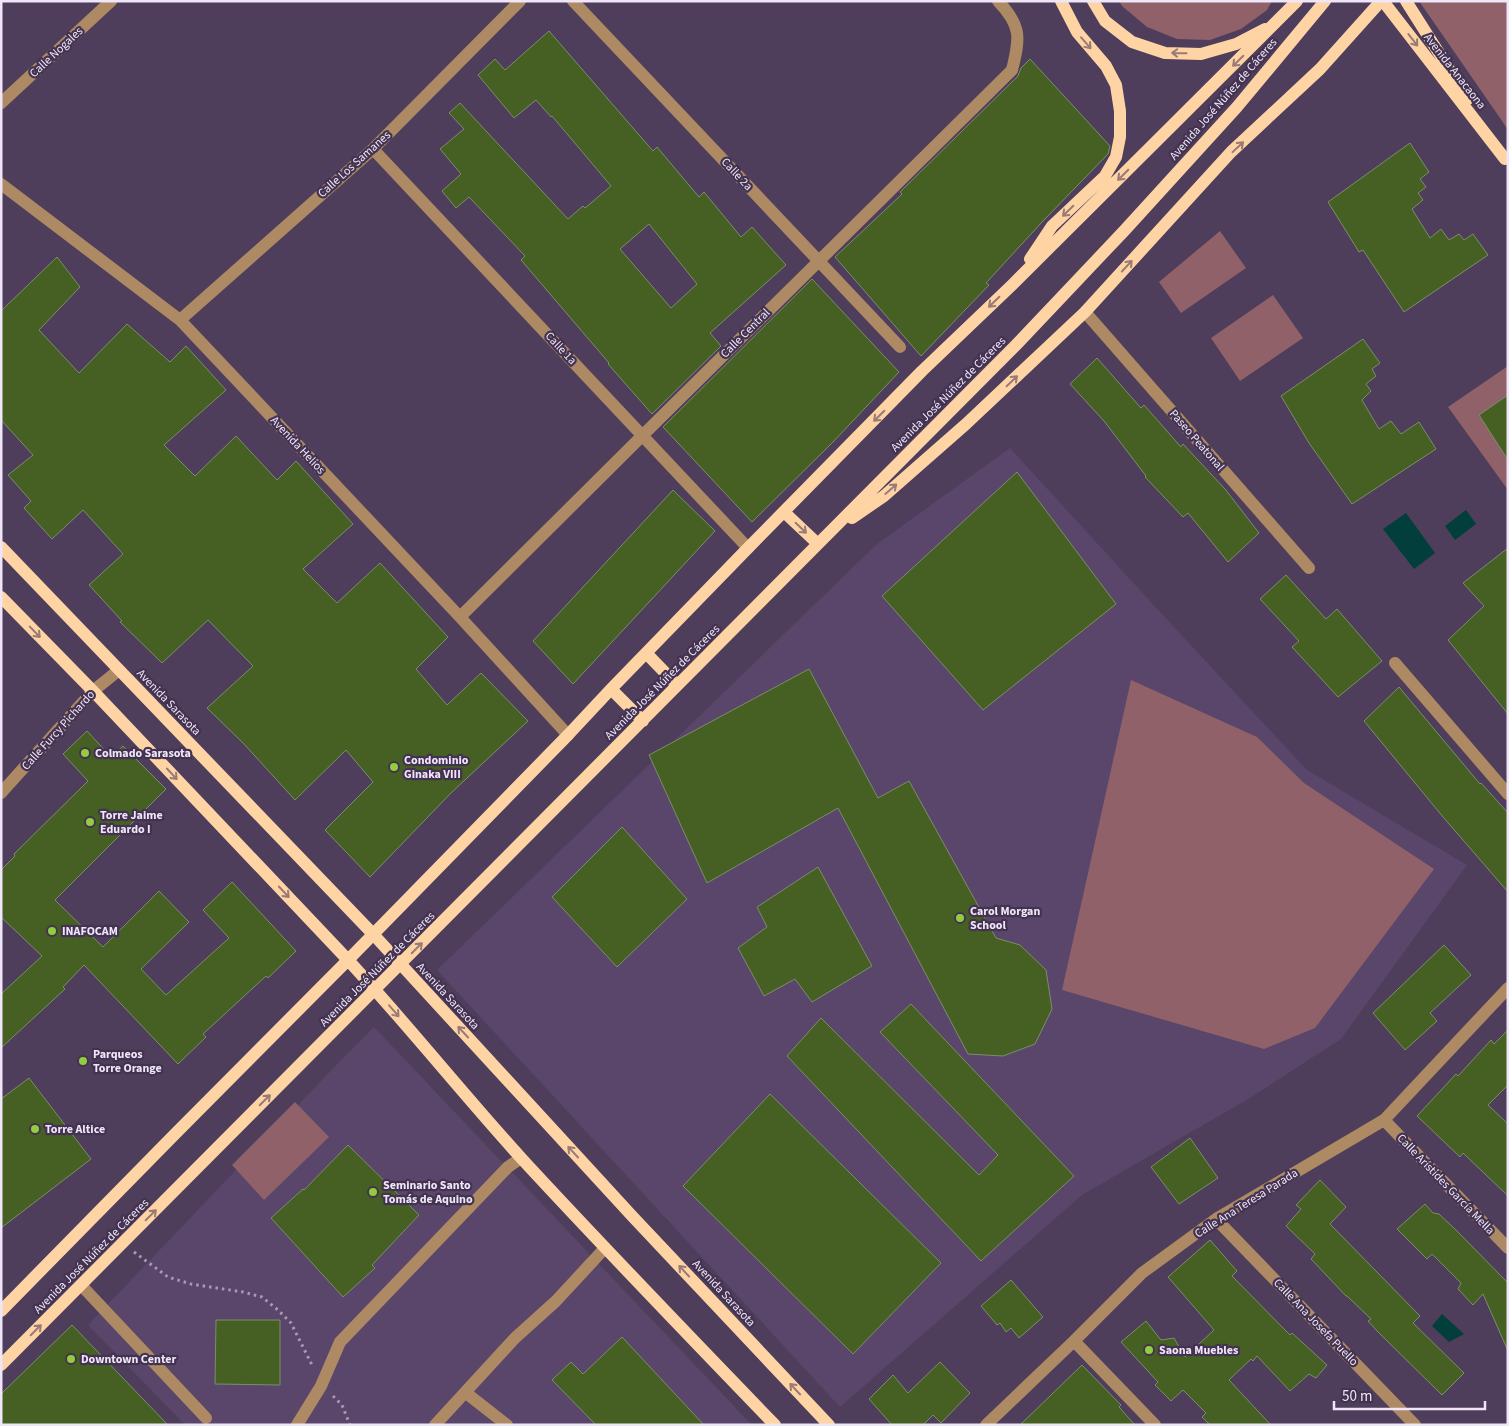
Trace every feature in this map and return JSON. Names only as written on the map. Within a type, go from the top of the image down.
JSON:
[{"type":"main road","points":[[1011,286],[1052,226],[1105,176],[1116,157],[1120,137],[1120,111],[1116,85],[1106,66],[1077,32],[1061,1]]},
{"type":"main road","points":[[1093,1],[1104,21],[1132,42],[1165,53],[1201,54],[1236,44],[1274,25]]},
{"type":"main road","name":"Avenida José Núñez de Cáceres","points":[[1,1311],[568,736],[611,689],[922,371],[1011,286],[1297,1]]},
{"type":"main road","name":"Avenida José Núñez de Cáceres","points":[[1,1365],[1016,345],[1124,231],[1237,106],[1325,1]]},
{"type":"main road","points":[[784,512],[821,542],[884,496],[951,437],[1085,312],[1231,152],[1320,69],[1382,1]]},
{"type":"main road","name":"Avenida Anacaona","points":[[1382,1],[1506,161]]},
{"type":"main road","name":"Avenida Anacaona","points":[[1406,1],[1506,161]]},
{"type":"main road","name":"Avenida Sarasota","points":[[1,547],[373,934],[633,1217],[829,1425]]},
{"type":"main road","points":[[1,597],[93,691],[348,960],[521,1158],[775,1425]]},
{"type":"main road","points":[[646,654],[678,685]]},
{"type":"main road","points":[[611,689],[643,721]]},
{"type":"street","name":"Calle Nogales","points":[[1,103],[111,1]]},
{"type":"street","name":"Calle Los Samanes","points":[[180,320],[373,149],[520,1]]},
{"type":"street","name":"Calle 2a","points":[[573,1],[900,347]]},
{"type":"street","name":"Calle Central","points":[[460,618],[818,260],[1012,70],[1018,44],[1016,27],[1006,9],[998,1]]},
{"type":"street","name":"Calle 1a","points":[[373,149],[748,548]]},
{"type":"street","name":"Avenida Helios","points":[[1,184],[180,320],[460,618],[568,736]]},
{"type":"street","name":"Paseo Peatonal","points":[[1085,312],[1310,568]]},
{"type":"street","points":[[1395,663],[1508,794]]},
{"type":"street","name":"Calle Furcy Pichardo","points":[[1,793],[93,691],[119,670]]},
{"type":"street","name":"Calle Ana Teresa Parada","points":[[986,1425],[1142,1273],[1216,1219],[1384,1120],[1508,988]]},
{"type":"street","name":"Calle Arístides García Mella","points":[[1384,1120],[1508,1248]]},
{"type":"street","points":[[297,1425],[321,1386],[340,1342],[508,1168],[521,1158]]},
{"type":"street","name":"Calle Ana Josefa Puello","points":[[1216,1219],[1415,1425]]},
{"type":"street","points":[[435,1425],[516,1338],[556,1301],[605,1248]]},
{"type":"street","points":[[81,1285],[206,1418]]},
{"type":"street","points":[[1074,1341],[1155,1425]]},
{"type":"street","points":[[466,1393],[507,1425]]},
{"type":"path","points":[[122,1244],[168,1276],[191,1284],[262,1297],[291,1323],[321,1386],[342,1405],[350,1425]]},
{"type":"shaded area","points":[[1119,1],[1272,1],[1267,10],[1241,29],[1210,40],[1177,39],[1147,27],[1122,6]]},
{"type":"shaded area","points":[[1419,1],[1508,1],[1508,130],[1500,118]]},
{"type":"shaded area","points":[[1220,231],[1246,268],[1181,313],[1159,282]]},
{"type":"shaded area","points":[[1273,295],[1303,338],[1240,381],[1211,338]]},
{"type":"shaded area","points":[[1508,366],[1508,490],[1448,407]]},
{"type":"shaded area","name":"Carol Morgan School","points":[[1010,448],[1307,770],[1467,865],[1341,1039],[1250,1098],[1082,1195],[840,1407],[437,970],[877,544]]},
{"type":"shaded area","points":[[1466,510],[1476,524],[1455,540],[1445,526]]},
{"type":"shaded area","points":[[1406,513],[1435,553],[1414,569],[1383,529]]},
{"type":"shaded area","points":[[1131,680],[1257,737],[1304,783],[1434,869],[1315,1028],[1264,1049],[1062,990]]},
{"type":"shaded area","name":"Seminario Santo Tomás de Aquino","points":[[374,1027],[752,1425],[185,1425],[88,1325]]},
{"type":"shaded area","points":[[295,1102],[329,1137],[264,1200],[232,1165]]},
{"type":"shaded area","points":[[1442,1314],[1464,1334],[1449,1342],[1432,1326]]},
{"type":"building","points":[[549,31],[653,151],[657,147],[699,197],[704,192],[741,237],[752,227],[786,265],[710,333],[721,346],[652,414],[521,260],[525,256],[469,197],[456,208],[442,191],[461,174],[440,149],[464,129],[449,113],[460,103],[568,219],[583,206],[585,208],[611,186],[552,116],[536,100],[514,118],[478,75],[495,59],[505,70]],"holes":[[[649,224],[697,284],[671,308],[620,249]]]},
{"type":"building","points":[[1030,59],[1110,146],[1108,154],[1043,221],[986,283],[989,285],[921,356],[835,257],[902,194],[900,192],[1018,76],[1021,68]]},
{"type":"building","points":[[1410,143],[1429,172],[1420,179],[1426,187],[1418,193],[1423,200],[1412,209],[1430,238],[1441,229],[1449,240],[1459,234],[1464,240],[1473,234],[1488,255],[1404,312],[1363,250],[1359,252],[1328,202]]},
{"type":"building","points":[[57,257],[80,287],[39,330],[79,373],[127,324],[170,362],[186,346],[226,390],[164,445],[195,476],[236,436],[277,480],[296,461],[353,524],[303,569],[337,603],[380,563],[448,637],[416,669],[447,705],[481,673],[528,721],[451,793],[370,877],[325,830],[373,782],[346,750],[295,800],[244,744],[207,708],[253,666],[208,620],[162,663],[120,622],[122,621],[89,585],[123,554],[83,510],[52,539],[24,508],[31,501],[8,475],[33,455],[1,420],[1,311]]},
{"type":"building","points":[[812,279],[899,372],[833,442],[752,522],[663,427]]},
{"type":"building","points":[[1363,339],[1380,363],[1372,369],[1376,376],[1366,384],[1371,391],[1362,400],[1379,429],[1391,421],[1401,434],[1419,422],[1436,449],[1352,504],[1309,443],[1281,396]]},
{"type":"building","points":[[1097,358],[1141,408],[1144,405],[1181,447],[1183,444],[1225,489],[1259,533],[1228,562],[1188,513],[1183,517],[1145,477],[1104,421],[1070,384]]},
{"type":"building","points":[[1508,395],[1508,460],[1479,415]]},
{"type":"building","points":[[1017,472],[1116,604],[983,710],[882,596]]},
{"type":"building","points":[[673,490],[715,531],[573,684],[533,641]]},
{"type":"building","points":[[1508,548],[1508,714],[1448,640],[1484,606],[1463,583]]},
{"type":"building","points":[[1286,575],[1326,619],[1337,609],[1382,661],[1338,697],[1292,647],[1299,641],[1260,599]]},
{"type":"building","points":[[809,669],[878,798],[909,781],[996,938],[1020,945],[1046,970],[1052,1009],[1035,1044],[1003,1056],[968,1054],[838,808],[707,883],[649,755]]},
{"type":"building","points":[[1399,687],[1480,784],[1508,813],[1508,892],[1364,721]]},
{"type":"building","points":[[87,731],[111,757],[123,746],[166,789],[55,900],[103,947],[159,891],[189,922],[141,969],[166,995],[229,938],[203,910],[232,882],[296,951],[268,978],[266,976],[203,1034],[206,1037],[178,1064],[84,965],[63,987],[65,989],[1,1048],[1,994],[42,956],[1,917],[1,870],[15,856],[14,854],[88,781],[63,754]]},
{"type":"building","points":[[622,827],[687,899],[617,967],[552,897]]},
{"type":"building","points":[[818,867],[872,966],[812,1002],[795,979],[764,996],[738,948],[767,927],[757,907]]},
{"type":"building","points":[[1444,945],[1471,975],[1430,1013],[1437,1021],[1405,1050],[1373,1013]]},
{"type":"building","points":[[911,1004],[1074,1176],[981,1261],[787,1056],[821,1018],[979,1175],[998,1155],[880,1032]]},
{"type":"building","points":[[1508,1030],[1508,1085],[1488,1105],[1508,1124],[1508,1196],[1463,1153],[1460,1157],[1417,1116],[1491,1040],[1494,1044]]},
{"type":"building","name":"Torre Altice","points":[[29,1078],[91,1159],[1,1228],[1,1099]]},
{"type":"building","points":[[770,1094],[941,1263],[853,1354],[683,1186]]},
{"type":"building","points":[[1190,1138],[1218,1178],[1179,1204],[1151,1167]]},
{"type":"building","points":[[348,1145],[419,1215],[372,1265],[375,1268],[343,1297],[271,1218],[304,1190]]},
{"type":"building","points":[[1320,1180],[1346,1207],[1330,1224],[1420,1316],[1413,1323],[1464,1373],[1442,1395],[1377,1331],[1368,1321],[1371,1319],[1311,1259],[1315,1254],[1286,1226],[1301,1209],[1296,1205]]},
{"type":"building","points":[[1425,1204],[1433,1213],[1439,1214],[1456,1230],[1508,1283],[1508,1351],[1483,1294],[1473,1305],[1458,1289],[1461,1283],[1432,1254],[1427,1259],[1397,1229]]},
{"type":"building","points":[[1210,1240],[1237,1271],[1232,1276],[1290,1335],[1292,1333],[1327,1365],[1316,1378],[1309,1374],[1290,1391],[1257,1356],[1253,1361],[1251,1359],[1229,1380],[1271,1425],[1210,1425],[1202,1417],[1206,1413],[1183,1390],[1171,1401],[1155,1385],[1158,1382],[1121,1342],[1146,1321],[1161,1340],[1174,1338],[1185,1357],[1214,1330],[1168,1277]]},
{"type":"building","points":[[1011,1280],[1043,1317],[1019,1338],[1011,1328],[1006,1332],[1000,1323],[997,1325],[981,1306]]},
{"type":"building","points":[[216,1320],[280,1320],[280,1385],[215,1384]]},
{"type":"building","name":"Downtown Center","points":[[72,1325],[168,1425],[1,1425],[1,1394]]},
{"type":"building","points":[[622,1337],[704,1425],[596,1425],[552,1380],[571,1362],[583,1374]]},
{"type":"building","points":[[940,1362],[970,1393],[941,1423],[933,1415],[923,1425],[892,1425],[869,1399],[893,1375],[908,1393]]},
{"type":"building","points":[[1082,1365],[1121,1405],[1119,1407],[1135,1425],[1020,1425]]},
{"type":"place","name":"Colmado Sarasota","points":[[85,753]]},
{"type":"place","name":"Condominio Ginaka VIII","points":[[394,767]]},
{"type":"place","name":"Torre Jaime Eduardo I","points":[[90,822]]},
{"type":"place","name":"Carol Morgan School","points":[[960,918]]},
{"type":"place","name":"INAFOCAM","points":[[52,931]]},
{"type":"place","name":"Parqueos Torre Orange","points":[[83,1061]]},
{"type":"place","name":"Torre Altice","points":[[35,1129]]},
{"type":"place","name":"Seminario Santo Tomás de Aquino","points":[[373,1192]]},
{"type":"place","name":"Saona Muebles","points":[[1149,1350]]},
{"type":"place","name":"Downtown Center","points":[[71,1359]]}]
